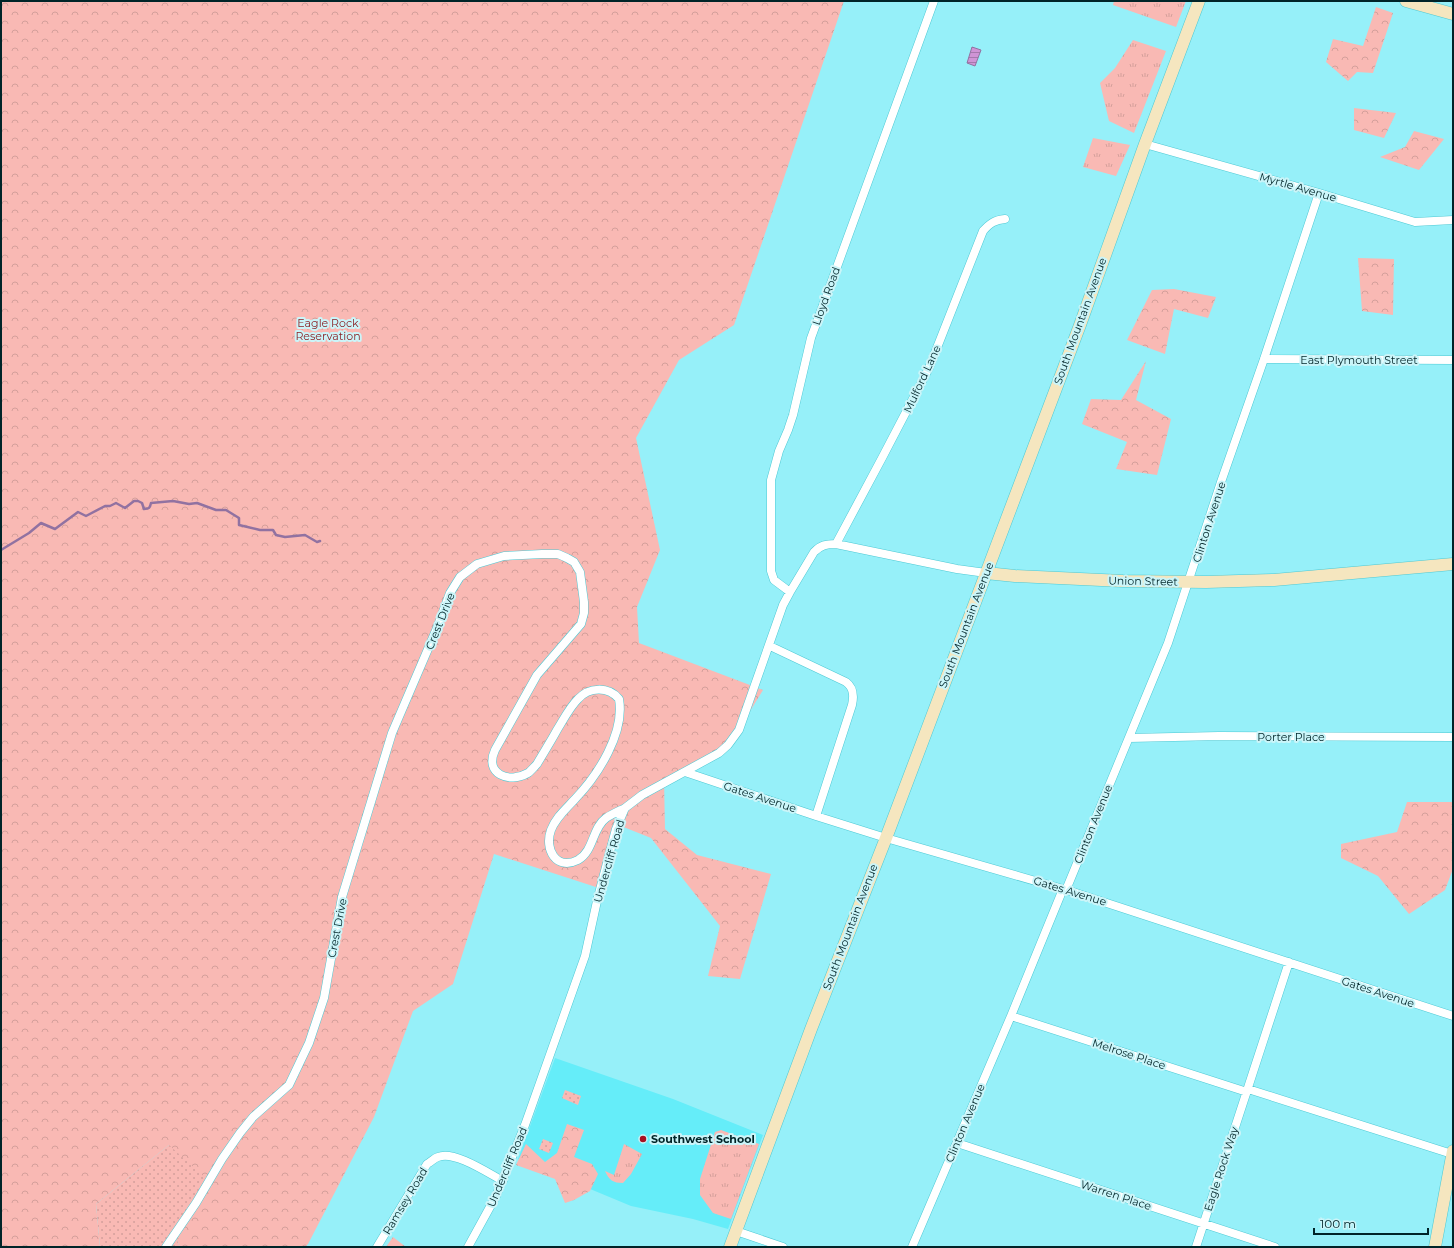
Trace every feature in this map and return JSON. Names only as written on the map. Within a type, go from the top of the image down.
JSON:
[{"type":"street","name":"Lloyd Road","points":[[790,592],[774,580],[771,571],[771,480],[774,466],[778,451],[793,415],[811,338],[934,1]]},
{"type":"street","name":"South Mountain Avenue","points":[[730,1247],[811,1029],[886,838],[1080,325],[1145,144],[1199,1]]},
{"type":"street","points":[[1410,2],[1453,14]]},
{"type":"street","name":"Myrtle Avenue","points":[[1145,144],[1319,193],[1415,222],[1453,220]]},
{"type":"street","name":"Clinton Avenue","points":[[912,1247],[1168,643],[1319,193]]},
{"type":"street","name":"Mulford Lane","points":[[836,544],[929,368],[983,231],[990,223],[998,219],[1005,219]]},
{"type":"street","name":"East Plymouth Street","points":[[1264,359],[1453,360]]},
{"type":"street","name":"Undercliff Road","points":[[468,1247],[496,1196],[525,1125],[585,956],[597,901],[616,829],[625,808],[642,795],[719,753],[728,745],[739,730],[770,646],[783,605],[809,559],[819,547],[826,544],[836,544]]},
{"type":"street","name":"Union Street","points":[[836,544],[956,569],[986,573],[1015,576],[1108,580],[1189,582],[1274,580],[1453,564]]},
{"type":"street","name":"Crest Drive","points":[[166,1247],[196,1203],[222,1159],[240,1133],[253,1117],[289,1085],[305,1050],[324,998],[342,897],[392,733],[437,628],[450,593],[460,577],[478,564],[504,556],[520,554],[558,554],[574,562],[580,572],[584,602],[584,613],[581,624],[537,675],[495,750],[492,757],[494,769],[500,774],[513,778],[531,771],[568,711],[578,698],[594,690],[602,689],[610,692],[618,699],[620,712],[616,733],[610,749],[594,776],[561,813],[551,829],[549,847],[553,856],[560,862],[569,863],[579,859],[587,852],[598,828],[606,818],[625,808]]},
{"type":"street","points":[[770,646],[846,682],[852,689],[854,696],[816,816]]},
{"type":"street","name":"Porter Place","points":[[1129,738],[1219,736],[1453,737]]},
{"type":"street","name":"Gates Avenue","points":[[685,772],[886,838],[1064,889],[1453,1016]]},
{"type":"street","name":"Eagle Rock Way","points":[[1196,1247],[1289,962]]},
{"type":"street","name":"Melrose Place","points":[[1011,1016],[1247,1090],[1453,1152]]},
{"type":"street","name":"Warren Place","points":[[957,1143],[1275,1247]]},
{"type":"street","points":[[1435,1247],[1453,1152]]},
{"type":"street","name":"Ramsey Road","points":[[377,1247],[427,1164],[439,1156],[450,1156],[462,1159],[502,1181]]},
{"type":"street","points":[[736,1231],[783,1247]]},
{"type":"shaded area","points":[[972,47],[981,50],[975,66],[967,63]]},
{"type":"shaded area","name":"Southwest School","points":[[555,1058],[673,1099],[763,1135],[728,1229],[693,1219],[631,1206],[518,1159]]},
{"type":"green space","name":"Eagle Rock Reservation","points":[[1,1],[844,1],[734,325],[679,360],[636,438],[660,550],[637,607],[639,643],[763,690],[728,747],[664,779],[665,829],[697,855],[771,874],[740,979],[708,976],[720,926],[651,838],[621,826],[602,889],[494,854],[453,984],[413,1011],[374,1117],[308,1244],[305,1247],[180,1247],[176,1238],[169,1145],[96,1204],[100,1247],[1,1247]]},
{"type":"green space","points":[[1114,1],[1186,1],[1176,27],[1113,5]]},
{"type":"green space","points":[[1376,7],[1393,13],[1373,73],[1357,72],[1348,81],[1326,62],[1333,39],[1363,46]]},
{"type":"green space","points":[[1133,40],[1166,51],[1134,133],[1109,121],[1100,83],[1115,68]]},
{"type":"green space","points":[[1354,108],[1396,113],[1384,138],[1354,130]]},
{"type":"green space","points":[[1414,131],[1444,139],[1419,170],[1380,157],[1405,147]]},
{"type":"green space","points":[[1093,138],[1130,145],[1116,176],[1083,167]]},
{"type":"green space","points":[[1358,258],[1394,259],[1393,315],[1362,311]]},
{"type":"green space","points":[[1174,289],[1216,297],[1208,318],[1174,309],[1165,354],[1127,340],[1152,290]]},
{"type":"green space","points":[[1146,361],[1136,400],[1171,419],[1157,475],[1116,469],[1127,442],[1082,424],[1091,399],[1121,400]]},
{"type":"green space","points":[[1407,802],[1453,802],[1453,869],[1445,890],[1409,914],[1378,876],[1341,858],[1341,844],[1397,832]]},
{"type":"green space","points":[[565,1090],[581,1096],[578,1105],[562,1098]]},
{"type":"green space","points":[[567,1124],[584,1130],[574,1157],[592,1164],[598,1174],[590,1191],[565,1203],[555,1179],[516,1165],[526,1144],[545,1162],[557,1153]]},
{"type":"green space","points":[[721,1130],[759,1144],[731,1219],[713,1213],[700,1195],[700,1179],[715,1132]]},
{"type":"green space","points":[[543,1139],[553,1143],[549,1153],[539,1149]]},
{"type":"green space","points":[[624,1144],[642,1154],[631,1174],[623,1183],[614,1182],[608,1177],[605,1171],[614,1175]]},
{"type":"green space","points":[[169,1145],[209,1181],[176,1238],[180,1247],[100,1247],[96,1204]]},
{"type":"green space","points":[[393,1237],[406,1247],[386,1247]]},
{"type":"waterway","points":[[1,550],[29,533],[41,523],[55,529],[78,512],[86,516],[105,506],[110,506],[116,503],[125,508],[134,501],[142,503],[144,509],[149,508],[151,503],[173,501],[189,504],[197,503],[216,510],[226,510],[239,518],[239,525],[260,530],[273,530],[276,535],[285,537],[305,535],[317,542],[320,541]]},
{"type":"place","name":"Southwest School","points":[[643,1139]]}]
